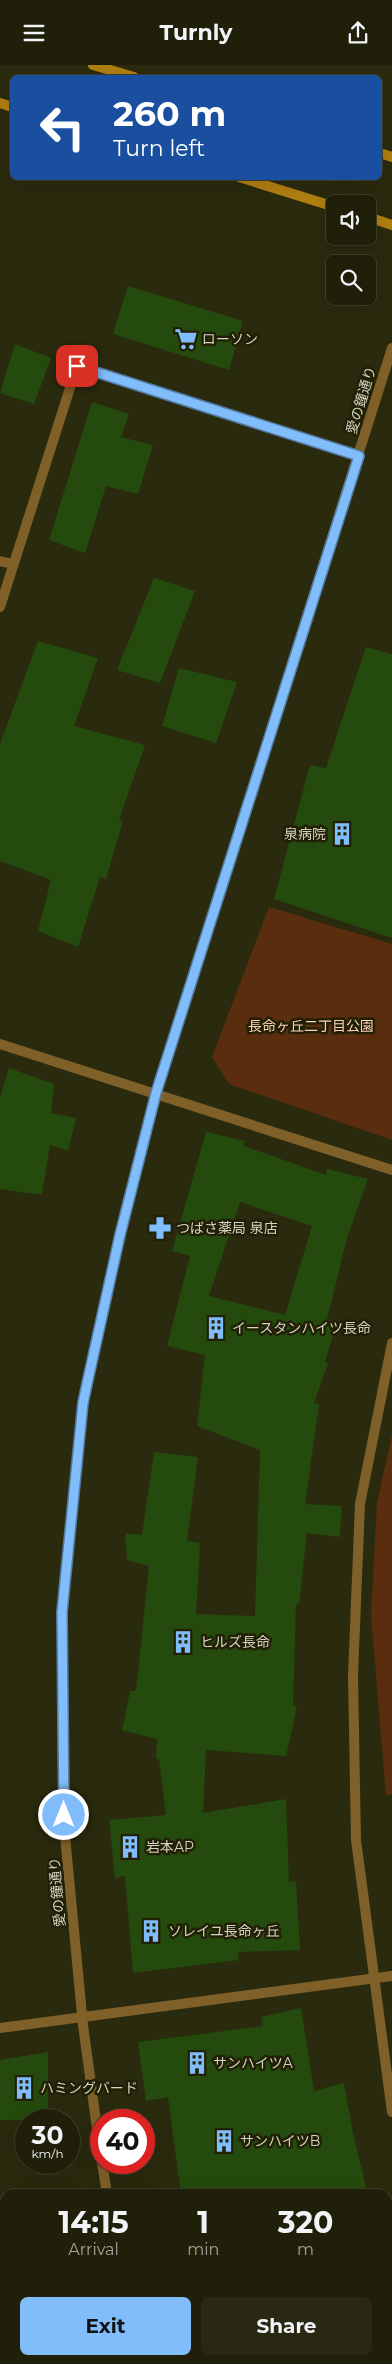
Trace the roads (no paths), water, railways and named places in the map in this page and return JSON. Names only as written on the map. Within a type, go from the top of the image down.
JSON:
[{"type":"main road","points":[[93,65],[127,75]]},
{"type":"main road","points":[[250,180],[326,204]]},
{"type":"main road","points":[[376,220],[392,225]]},
{"type":"street","name":"愛の鐘通り","points":[[95,2109],[82,2016],[64,1815],[62,1612],[83,1403],[120,1235],[156,1093],[392,348]]},
{"type":"street","points":[[0,607],[77,366],[359,456]]},
{"type":"street","points":[[0,561],[13,564]]},
{"type":"street","points":[[0,1044],[392,1170]]},
{"type":"street","points":[[392,1343],[360,1504],[353,1676],[356,1840],[392,2112]]},
{"type":"street","points":[[0,2028],[392,1976]]},
{"type":"street","points":[[104,2174],[106,2189]]},
{"type":"place","name":"ローソン","points":[[186,339]]},
{"type":"place","name":"泉病院","points":[[342,834]]},
{"type":"place","name":"つばさ薬局 泉店","points":[[160,1228]]},
{"type":"place","name":"イースタンハイツ長命","points":[[216,1328]]},
{"type":"place","name":"ヒルズ長命","points":[[183,1642]]},
{"type":"place","name":"岩本AP","points":[[130,1847]]},
{"type":"place","name":"ソレイユ長命ヶ丘","points":[[151,1931]]},
{"type":"place","name":"サンハイツA","points":[[197,2063]]},
{"type":"place","name":"ハミングバード","points":[[24,2088]]},
{"type":"place","name":"サンハイツB","points":[[224,2141]]},
{"type":"park label","name":"長命ヶ丘二丁目公園","points":[[311,1026]]}]
